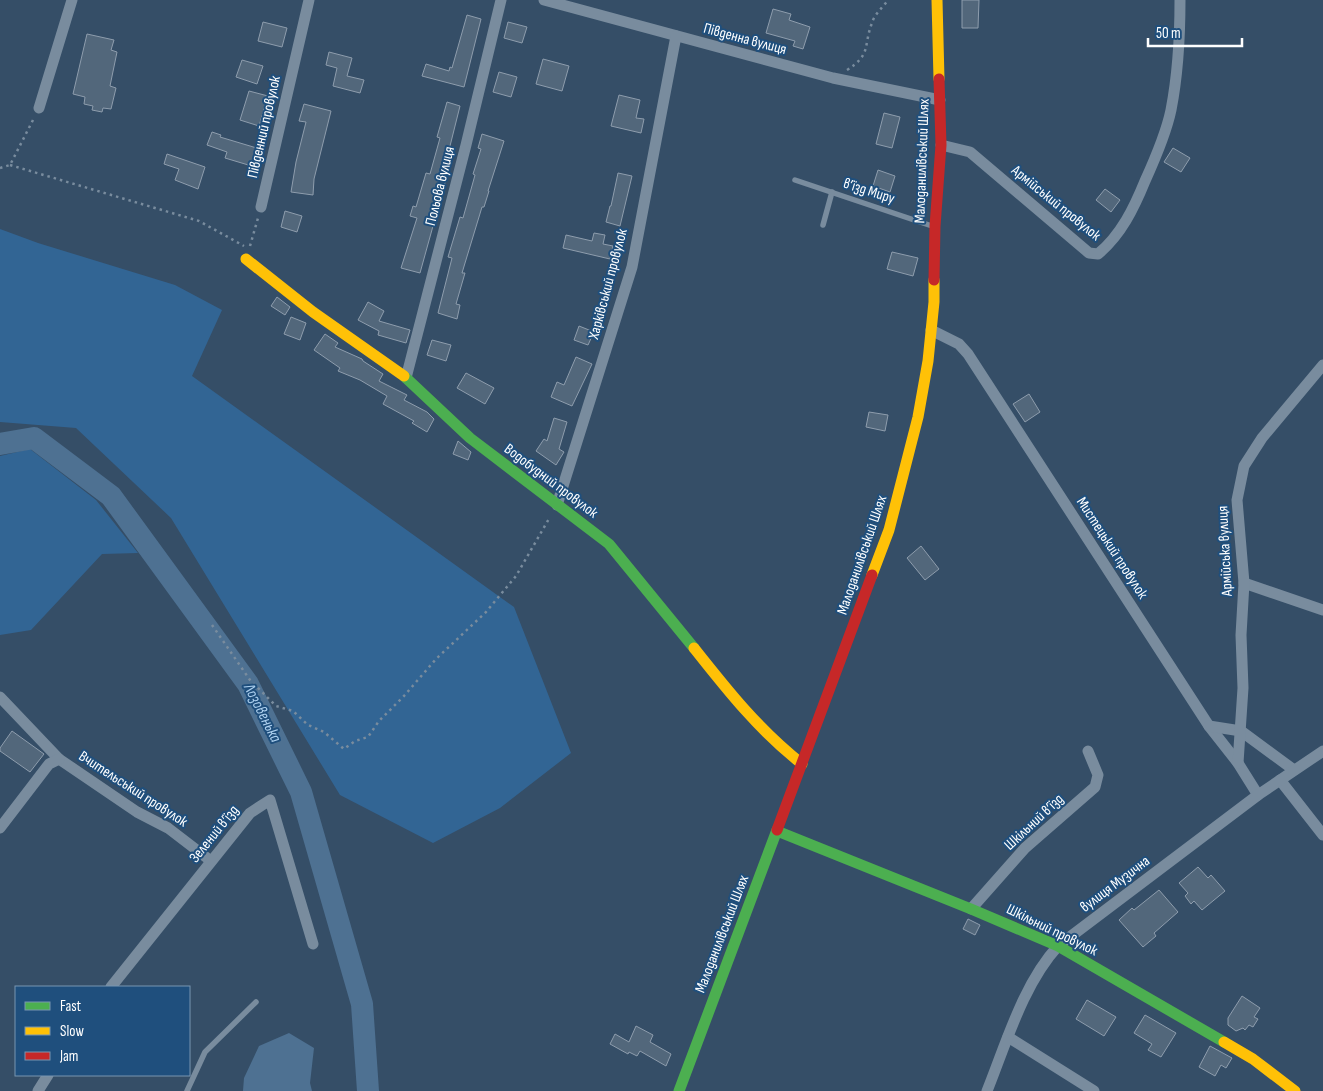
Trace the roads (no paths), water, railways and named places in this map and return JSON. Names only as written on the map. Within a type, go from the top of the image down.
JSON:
[{"type":"street","points":[[39,108],[72,0]]},
{"type":"street","name":"Південний провулок","points":[[261,206],[309,0]]},
{"type":"street","name":"Польова вулиця","points":[[406,378],[501,0]]},
{"type":"street","name":"Південна вулиця","points":[[544,0],[833,78],[940,100]]},
{"type":"street","name":"Малоданилівський Шлях","points":[[679,1091],[889,530],[918,416],[928,361],[934,302],[934,226],[941,145],[937,0]]},
{"type":"street","name":"Армійський провулок","points":[[941,145],[970,152],[1089,253],[1098,254],[1108,246],[1122,228],[1138,198],[1156,156],[1171,111],[1177,72],[1180,0]]},
{"type":"street","name":"Харківський провулок","points":[[557,505],[632,267],[676,36]]},
{"type":"street","name":"Водобудний провулок","points":[[248,254],[313,312],[406,378],[470,438],[609,544],[748,715],[783,749],[802,764]]},
{"type":"street","name":"Мистецький провулок","points":[[931,330],[959,344],[968,354],[1209,726],[1238,763],[1258,795]]},
{"type":"street","name":"Армійська вулиця","points":[[1238,763],[1243,688],[1241,635],[1244,583],[1238,500],[1244,466],[1262,438],[1323,365]]},
{"type":"street","points":[[1244,583],[1323,610]]},
{"type":"street","name":"Вчительський провулок","points":[[0,697],[59,759],[137,812],[168,828],[211,861]]},
{"type":"street","points":[[1209,726],[1241,730],[1259,746],[1294,770]]},
{"type":"street","name":"Шкільний в’їзд","points":[[971,909],[1025,848],[1095,787],[1098,775],[1088,751]]},
{"type":"street","name":"вулиця Музична","points":[[986,1091],[1032,982],[1044,962],[1058,946],[1258,795],[1323,751]]},
{"type":"street","points":[[0,828],[49,764],[59,759]]},
{"type":"street","points":[[1280,780],[1323,835]]},
{"type":"street","name":"Зелений в’їзд","points":[[112,986],[250,813],[270,800],[313,944]]},
{"type":"street","name":"Шкільний провулок","points":[[777,831],[1058,946],[1253,1059],[1295,1091]]},
{"type":"street","points":[[1008,1037],[1094,1091]]},
{"type":"street","points":[[38,1091],[47,1076]]},
{"type":"lane","name":"в’їзд Миру","points":[[795,180],[934,226]]},
{"type":"lane","points":[[823,225],[832,192]]},
{"type":"lane","points":[[187,1091],[204,1052],[256,1002]]},
{"type":"waterway","name":"Лозовенька","points":[[0,444],[34,438],[111,496],[248,684],[301,792],[362,1004],[368,1091]]}]
